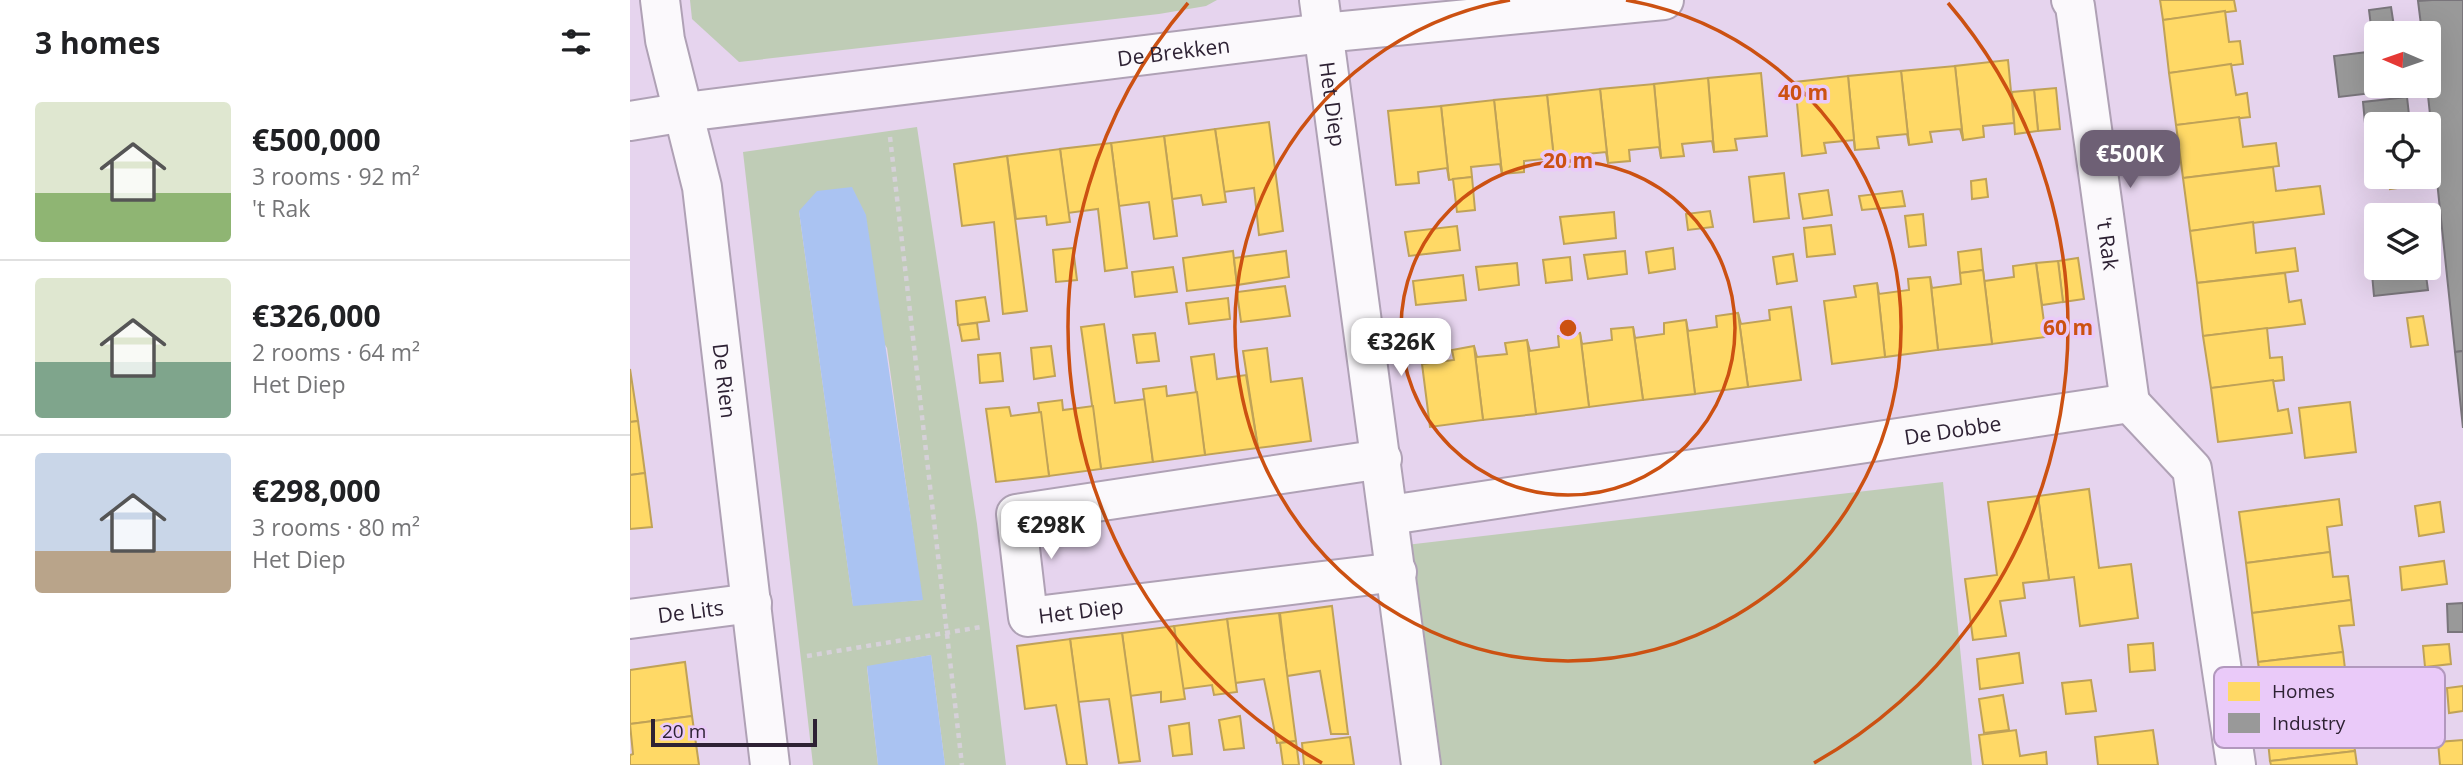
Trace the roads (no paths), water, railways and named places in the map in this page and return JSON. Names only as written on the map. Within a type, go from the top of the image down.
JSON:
[{"type":"street","name":"De Rien","points":[[660,0],[665,40],[702,187],[770,765]]},
{"type":"street","name":"De Brekken","points":[[630,121],[884,87],[1321,17],[1664,0]]},
{"type":"street","name":"'t Rak","points":[[2071,0],[2075,6],[2130,403]]},
{"type":"street","name":"Het Diep","points":[[1321,17],[1390,516],[1421,765]]},
{"type":"street","name":"De Dobbe","points":[[1390,516],[2130,403]]},
{"type":"street","points":[[2130,403],[2192,469],[2221,667]]},
{"type":"street","name":"Het Diep","points":[[1382,459],[1016,514],[1028,617],[1397,572]]},
{"type":"street","name":"De Lits","points":[[630,618],[752,603]]},
{"type":"water","points":[[852,187],[866,215],[923,600],[853,606],[799,211],[817,191]]},
{"type":"water","points":[[931,655],[945,765],[878,765],[867,666]]}]
